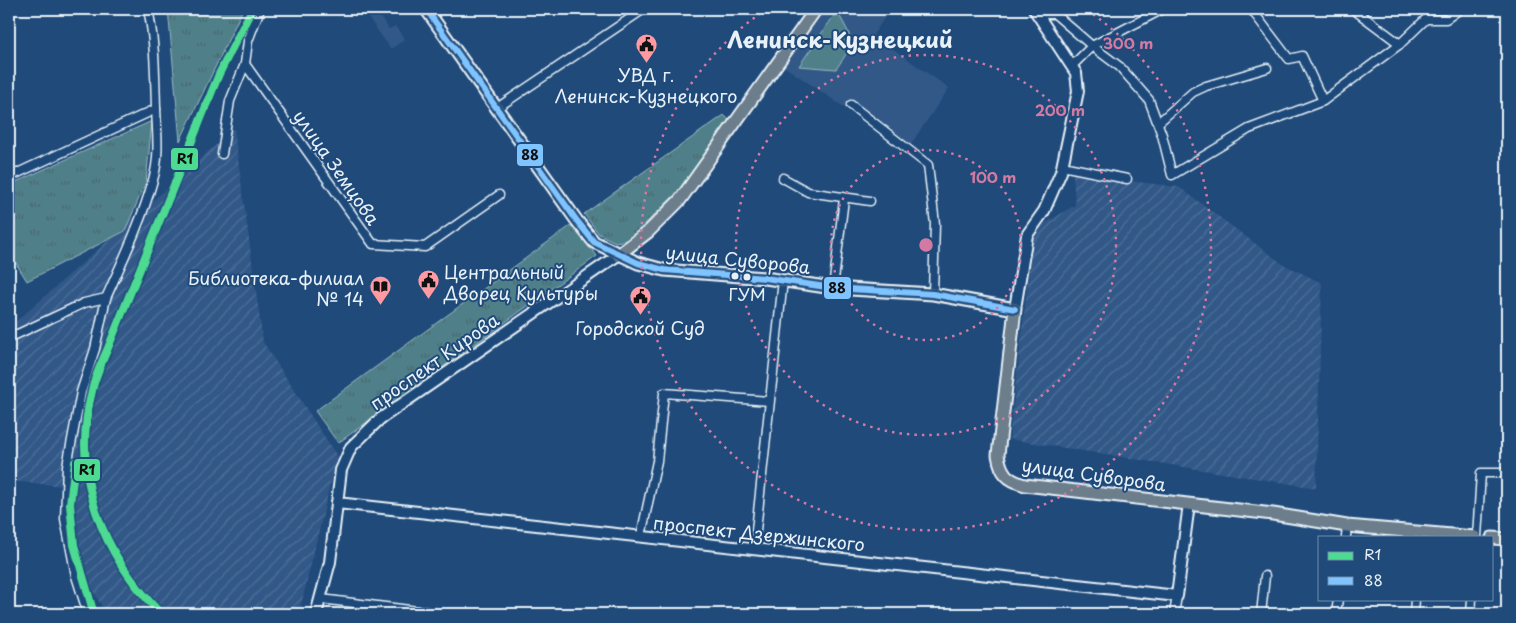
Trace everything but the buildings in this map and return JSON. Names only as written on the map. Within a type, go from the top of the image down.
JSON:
[{"type":"main road","points":[[426,9],[496,108]]},
{"type":"main road","name":"проспект Кирова","points":[[618,255],[648,232],[680,200],[816,9]]},
{"type":"main road","name":"улица Суворова","points":[[496,108],[594,242],[638,263],[664,270],[783,280],[833,288],[933,294],[1015,309],[998,455],[1000,470],[1011,481],[1025,485],[1189,504],[1346,531],[1457,536]]},
{"type":"main road","points":[[1494,538],[1507,540]]},
{"type":"street","points":[[88,614],[76,576],[65,519],[67,466],[81,392],[94,349],[106,298],[154,180],[159,145],[156,109],[156,54],[148,9]]},
{"type":"street","points":[[222,154],[230,102],[245,64],[248,41],[260,9]]},
{"type":"street","points":[[496,108],[644,9]]},
{"type":"street","points":[[1072,66],[1092,46],[1149,12],[1163,9]]},
{"type":"street","points":[[1251,9],[1289,59],[1302,56],[1323,101]]},
{"type":"street","points":[[1353,9],[1400,44]]},
{"type":"street","points":[[1036,11],[1054,14],[1120,67],[1148,100],[1158,123],[1172,175],[1249,129],[1323,101],[1400,44],[1426,19],[1446,19],[1456,10]]},
{"type":"street","points":[[1015,309],[1027,235],[1044,211],[1053,194],[1062,166],[1078,91],[1076,73],[1036,11]]},
{"type":"street","name":"улица Земцова","points":[[245,64],[373,244],[425,248],[499,195]]},
{"type":"street","points":[[1158,123],[1193,92],[1206,86],[1267,68]]},
{"type":"street","points":[[851,105],[928,165],[935,224],[933,294]]},
{"type":"street","points":[[9,177],[156,109]]},
{"type":"street","points":[[1062,166],[1127,179]]},
{"type":"street","points":[[783,178],[808,192],[844,199],[870,201]]},
{"type":"street","points":[[833,288],[844,199]]},
{"type":"street","name":"проспект Кирова","points":[[316,614],[330,562],[341,470],[351,447],[380,419],[618,255]]},
{"type":"street","points":[[754,549],[768,401],[783,280]]},
{"type":"street","points":[[9,338],[84,303],[106,298]]},
{"type":"street","points":[[641,536],[656,461],[664,394],[768,401]]},
{"type":"street","points":[[1476,536],[1481,473],[1505,473],[1507,470]]},
{"type":"street","name":"проспект Дзержинского","points":[[338,503],[1177,596]]},
{"type":"street","points":[[1174,614],[1189,504]]},
{"type":"street","points":[[1261,614],[1265,576]]},
{"type":"street","points":[[321,599],[442,614]]},
{"type":"street","points":[[1336,614],[1338,600]]},
{"type":"street","points":[[1414,614],[1415,600]]},
{"type":"street","points":[[1471,614],[1472,600]]},
{"type":"shaded area","points":[[362,9],[375,9],[389,29],[395,26],[405,39],[391,49]]},
{"type":"shaded area","points":[[823,9],[880,9],[887,14],[873,35],[949,88],[907,150],[782,65]]},
{"type":"shaded area","points":[[234,129],[263,342],[337,456],[299,614],[106,614],[87,580],[63,486],[9,481],[9,328]]},
{"type":"shaded area","points":[[1073,174],[1179,187],[1283,264],[1322,283],[1316,488],[1009,439],[1034,230],[1075,205]]},
{"type":"green space","points":[[168,9],[243,9],[180,141]]},
{"type":"green space","points":[[837,11],[847,29],[850,40],[850,46],[843,59],[836,69],[799,66]]},
{"type":"green space","points":[[724,115],[729,120],[678,192],[628,240],[615,242],[599,234],[584,214]]},
{"type":"green space","points":[[152,121],[146,182],[125,231],[27,281],[9,252],[9,185]]},
{"type":"green space","points":[[573,224],[597,256],[338,443],[315,411]]},
{"type":"transit line","name":"R1","points":[[161,614],[140,591],[122,566],[107,539],[96,512],[89,483],[85,453],[86,423],[93,385],[99,369],[219,74],[252,9]]},
{"type":"transit line","name":"88","points":[[426,9],[577,221],[594,242],[638,263],[664,270],[765,278],[833,288],[933,294],[1015,309]]},
{"type":"transit line","name":"R1","points":[[75,462],[70,504],[74,545],[94,614]]},
{"type":"place","name":"УВД г. Ленинск-Кузнецкого","points":[[646,63]]},
{"type":"place","name":"ГУМ","points":[[747,277]]},
{"type":"place","name":"Центральный Дворец Культуры","points":[[428,300]]},
{"type":"place","name":"Библиотека-филиал № 14","points":[[380,306]]},
{"type":"place","name":"Городской Суд","points":[[640,316]]},
{"type":"district","name":"Ленинск-Кузнецкий","points":[[840,38]]}]
